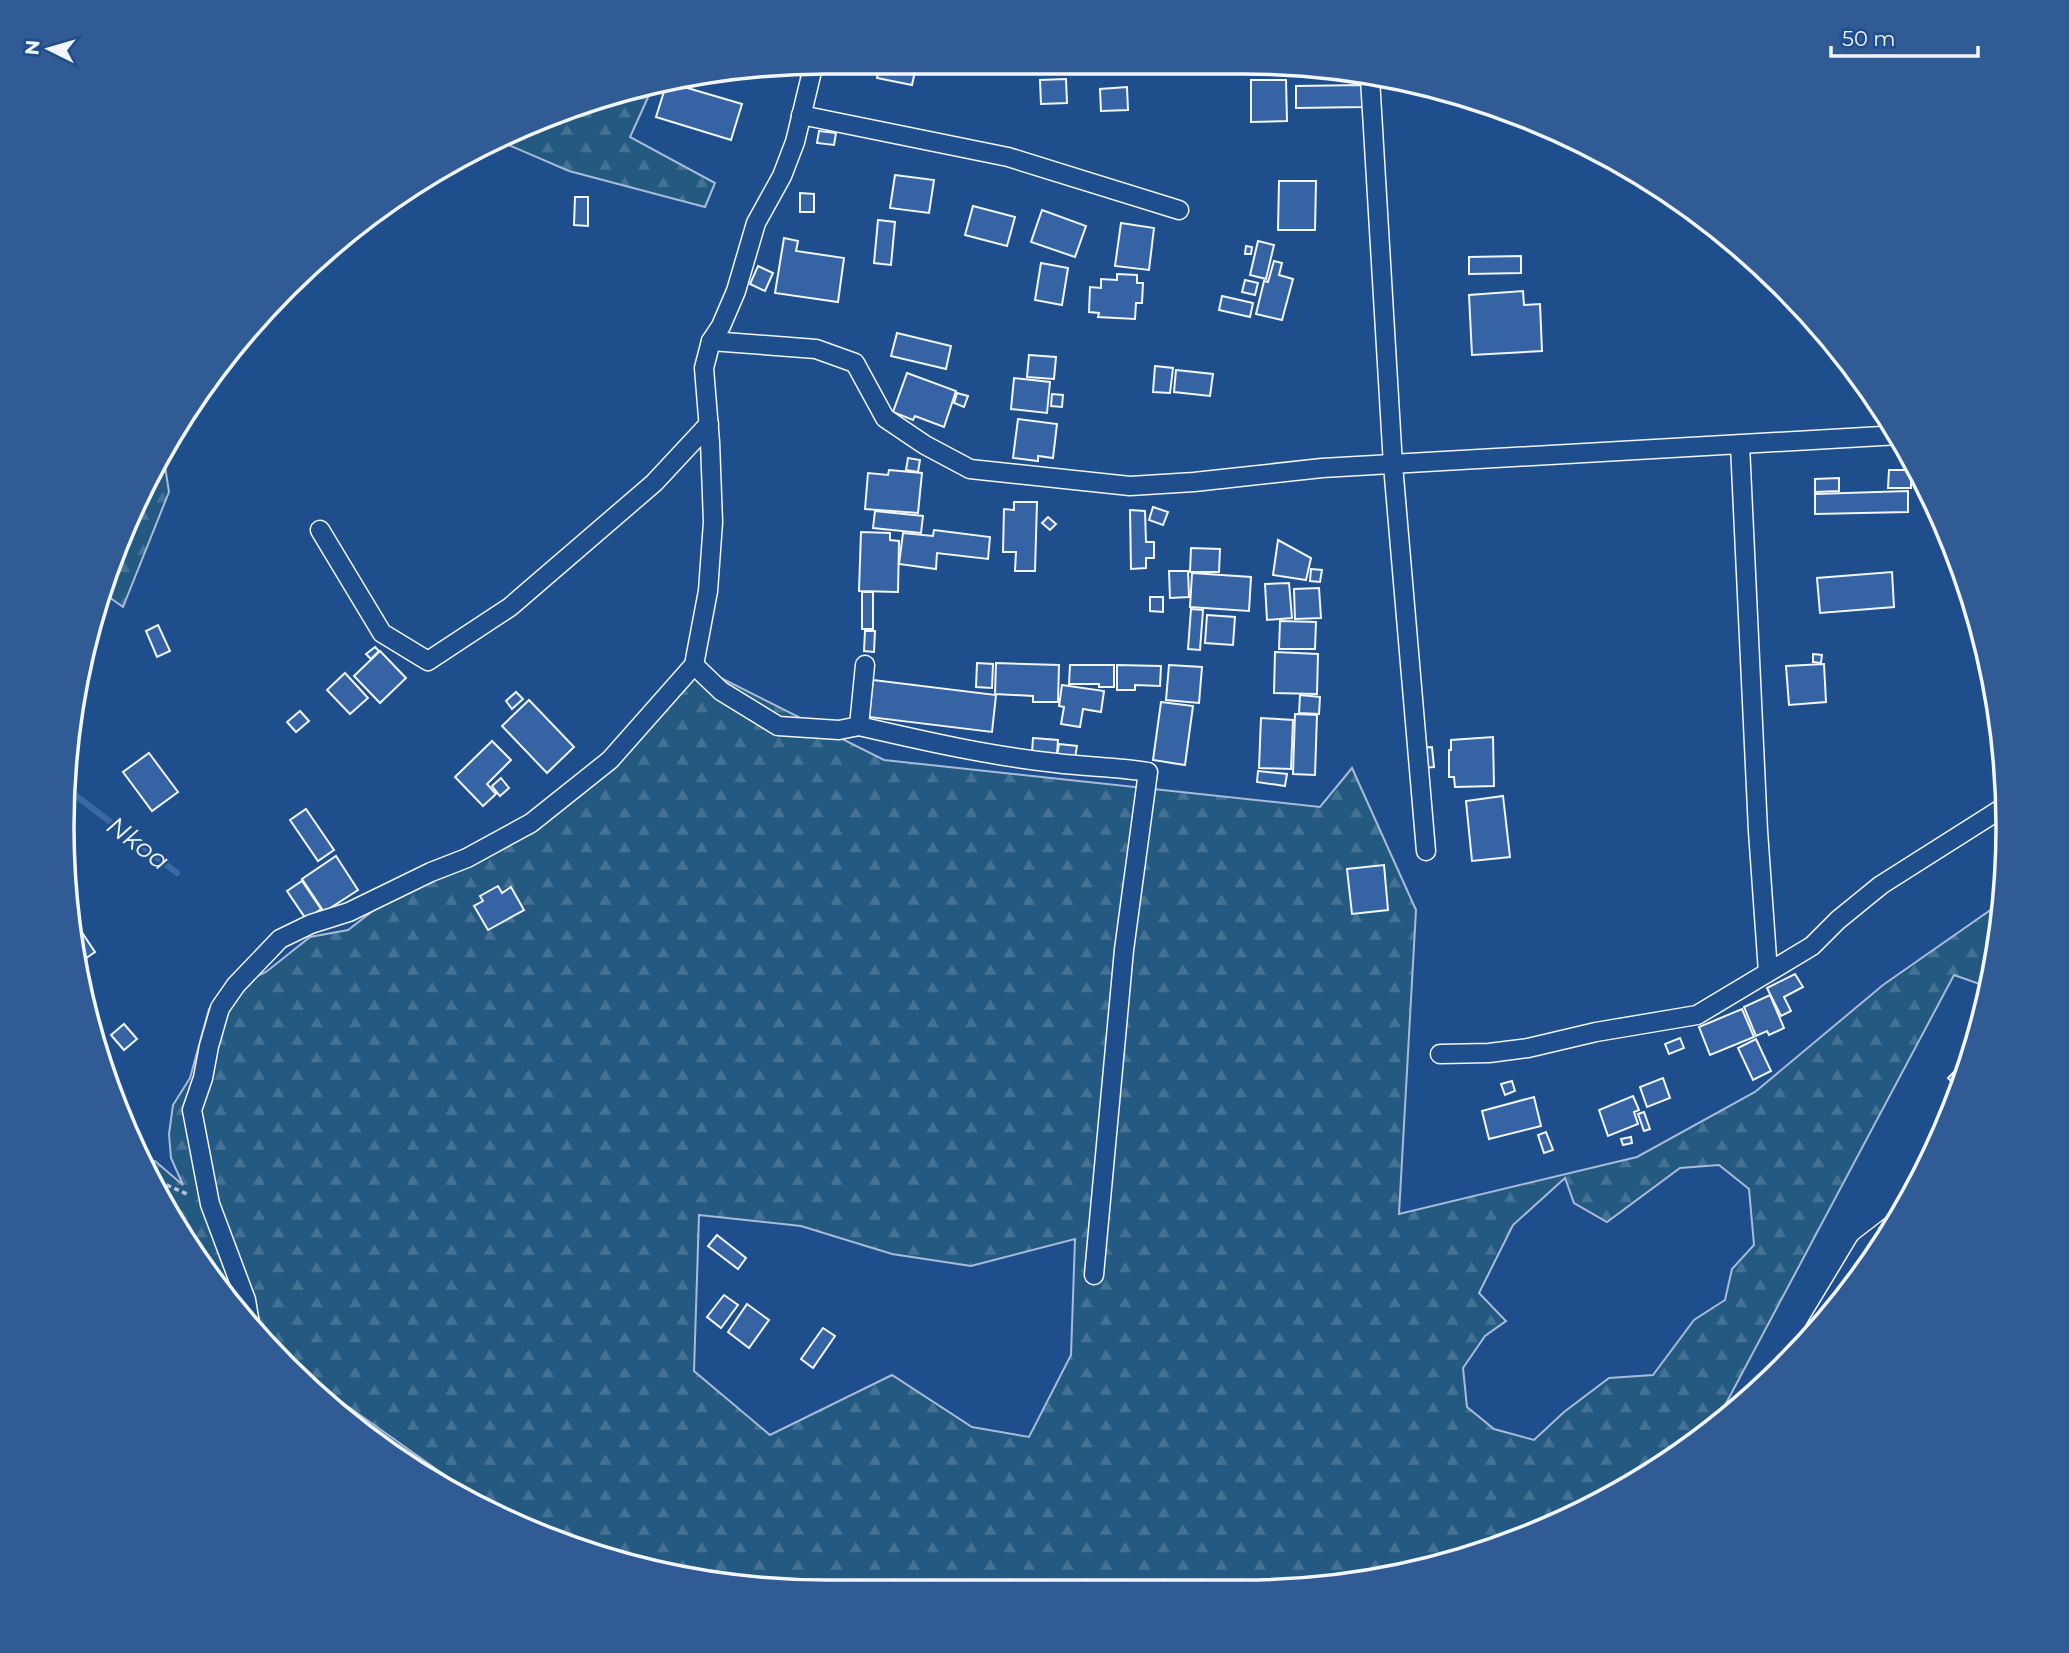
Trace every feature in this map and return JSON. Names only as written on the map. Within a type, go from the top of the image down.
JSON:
[{"type":"street","points":[[247,1307],[211,1204],[192,1110],[203,1078],[220,1007],[236,985],[280,939],[348,912],[431,872],[467,858],[531,822],[610,760],[694,665],[708,591],[713,522],[704,368],[711,341],[721,326],[736,291],[756,223],[782,176],[795,142],[811,74]]},
{"type":"street","points":[[1370,85],[1393,465],[1426,851]]},
{"type":"street","points":[[801,115],[1008,157],[1179,210]]},
{"type":"street","points":[[711,341],[816,349],[855,363],[885,418],[925,445],[970,469],[1130,485],[1194,482],[1322,468],[1886,436]]},
{"type":"street","points":[[320,530],[382,633],[428,661],[510,607],[654,483],[709,424]]},
{"type":"street","points":[[1740,445],[1758,831],[1768,972]]},
{"type":"street","points":[[694,665],[721,691],[778,726],[839,730],[859,726],[936,744],[1028,759],[1148,772],[1124,950],[1094,1275]]},
{"type":"street","points":[[859,726],[864,665]]},
{"type":"street","points":[[1440,1054],[1489,1054],[1697,1015],[1812,946],[1838,920],[1910,865],[1995,813]]},
{"type":"street","points":[[1849,1273],[1865,1246],[1871,1241]]},
{"type":"path","points":[[164,1183],[211,1204]]},
{"type":"green space","points":[[649,95],[630,137],[715,183],[705,207],[569,171],[508,145],[584,113]]},
{"type":"green space","points":[[165,467],[169,492],[123,607],[109,597],[113,584],[131,538]]},
{"type":"green space","points":[[689,662],[884,760],[1320,807],[1352,768],[1416,910],[1399,1214],[1637,1157],[1755,1092],[1883,985],[1991,910],[1989,925],[1979,984],[1954,975],[1726,1404],[1661,1453],[1576,1502],[1485,1540],[1437,1554],[1341,1573],[1292,1578],[826,1580],[728,1573],[632,1554],[584,1540],[493,1502],[451,1480],[337,1399],[294,1359],[229,1285],[200,1245],[152,1162],[155,1161],[183,1185],[171,1158],[169,1134],[173,1105],[190,1078],[209,1009],[229,989],[266,972],[310,937],[348,930],[435,863],[529,821],[615,768],[668,702]],"holes":[[[1719,1165],[1749,1189],[1754,1245],[1732,1269],[1725,1300],[1694,1320],[1653,1375],[1609,1378],[1564,1412],[1534,1440],[1494,1429],[1467,1407],[1463,1368],[1485,1336],[1506,1321],[1479,1293],[1513,1225],[1565,1178],[1574,1203],[1607,1222],[1680,1168]],[[699,1215],[801,1226],[892,1254],[971,1266],[1075,1239],[1071,1355],[1029,1437],[972,1427],[892,1375],[770,1435],[694,1371]]]},
{"type":"building","points":[[878,74],[914,74],[912,85],[877,78]]},
{"type":"building","points":[[1066,79],[1067,103],[1041,104],[1040,80]]},
{"type":"building","points":[[1251,80],[1286,80],[1287,121],[1251,122]]},
{"type":"building","points":[[1363,85],[1363,107],[1296,108],[1296,86]]},
{"type":"building","points":[[685,87],[742,104],[731,140],[656,117],[664,92]]},
{"type":"building","points":[[1127,87],[1128,110],[1101,111],[1100,89]]},
{"type":"building","points":[[819,131],[836,133],[834,145],[817,143]]},
{"type":"building","points":[[895,175],[934,180],[929,213],[890,208]]},
{"type":"building","points":[[1279,181],[1316,181],[1315,230],[1278,230]]},
{"type":"building","points":[[800,193],[814,194],[814,212],[800,212]]},
{"type":"building","points":[[575,197],[588,197],[588,226],[574,225]]},
{"type":"building","points":[[973,206],[1015,217],[1007,246],[965,235]]},
{"type":"building","points":[[1042,210],[1086,226],[1075,257],[1031,242]]},
{"type":"building","points":[[878,220],[895,222],[891,265],[874,263]]},
{"type":"building","points":[[1121,223],[1154,228],[1149,270],[1115,266]]},
{"type":"building","points":[[784,238],[798,241],[796,251],[844,258],[838,302],[775,293]]},
{"type":"building","points":[[1258,241],[1274,245],[1266,279],[1250,275]]},
{"type":"building","points":[[1246,246],[1252,247],[1251,254],[1245,254]]},
{"type":"building","points":[[1521,256],[1521,273],[1469,274],[1469,257]]},
{"type":"building","points":[[1274,261],[1282,263],[1279,275],[1293,279],[1282,320],[1256,314],[1264,281],[1268,282]]},
{"type":"building","points":[[1041,263],[1068,268],[1062,305],[1035,300]]},
{"type":"building","points":[[758,266],[773,273],[765,291],[750,284]]},
{"type":"building","points":[[1117,274],[1137,275],[1137,283],[1143,283],[1142,303],[1136,303],[1135,319],[1098,317],[1099,313],[1089,312],[1090,287],[1101,288],[1101,279],[1117,280]]},
{"type":"building","points":[[1245,280],[1258,283],[1255,295],[1242,292]]},
{"type":"building","points":[[1523,291],[1524,305],[1540,304],[1542,351],[1472,355],[1469,295]]},
{"type":"building","points":[[1222,296],[1253,303],[1250,317],[1219,310]]},
{"type":"building","points":[[897,333],[951,346],[946,369],[891,356]]},
{"type":"building","points":[[1029,355],[1056,357],[1054,379],[1027,377]]},
{"type":"building","points":[[1155,366],[1173,368],[1170,393],[1153,392]]},
{"type":"building","points":[[1176,370],[1213,374],[1210,396],[1174,392]]},
{"type":"building","points":[[907,373],[956,391],[944,427],[915,416],[913,420],[893,412]]},
{"type":"building","points":[[1014,378],[1050,382],[1047,413],[1011,409]]},
{"type":"building","points":[[957,393],[968,396],[964,407],[954,403]]},
{"type":"building","points":[[1052,394],[1063,395],[1062,407],[1051,406]]},
{"type":"building","points":[[1018,419],[1057,424],[1053,458],[1038,456],[1038,461],[1013,458]]},
{"type":"building","points":[[908,458],[920,460],[918,472],[906,470]]},
{"type":"building","points":[[889,470],[922,473],[918,513],[865,509],[868,473],[888,475]]},
{"type":"building","points":[[1889,470],[1906,470],[1911,480],[1911,488],[1888,488]]},
{"type":"building","points":[[1839,478],[1839,491],[1815,492],[1815,479]]},
{"type":"building","points":[[1908,491],[1908,512],[1815,514],[1815,494]]},
{"type":"building","points":[[1014,502],[1037,502],[1035,571],[1015,571],[1016,552],[1003,552],[1004,509],[1014,510]]},
{"type":"building","points":[[1153,507],[1168,512],[1163,525],[1149,520]]},
{"type":"building","points":[[1130,510],[1145,511],[1146,542],[1154,542],[1154,558],[1146,558],[1146,568],[1131,569]]},
{"type":"building","points":[[875,511],[923,516],[921,533],[873,528]]},
{"type":"building","points":[[1048,517],[1056,524],[1050,530],[1042,523]]},
{"type":"building","points":[[934,530],[990,537],[988,559],[937,553],[936,569],[899,564],[903,533],[933,536]]},
{"type":"building","points":[[861,532],[890,533],[890,540],[899,541],[898,592],[859,591]]},
{"type":"building","points":[[1278,540],[1311,558],[1306,580],[1273,575]]},
{"type":"building","points":[[1191,548],[1220,549],[1219,572],[1190,572]]},
{"type":"building","points":[[1311,569],[1322,570],[1320,582],[1310,581]]},
{"type":"building","points":[[1169,571],[1188,571],[1189,597],[1170,598]]},
{"type":"building","points":[[1892,572],[1894,607],[1820,613],[1817,578]]},
{"type":"building","points":[[1192,573],[1251,577],[1249,611],[1190,607]]},
{"type":"building","points":[[1289,583],[1292,618],[1267,620],[1265,584]]},
{"type":"building","points":[[1319,588],[1321,618],[1295,619],[1294,589]]},
{"type":"building","points":[[862,592],[873,592],[873,629],[862,629]]},
{"type":"building","points":[[1150,597],[1163,597],[1163,612],[1150,611]]},
{"type":"building","points":[[1191,609],[1203,610],[1200,650],[1188,649]]},
{"type":"building","points":[[1207,615],[1235,617],[1233,645],[1205,643]]},
{"type":"building","points":[[1280,621],[1316,622],[1315,649],[1279,649]]},
{"type":"building","points":[[158,625],[170,651],[157,657],[146,631]]},
{"type":"building","points":[[865,631],[875,631],[874,652],[864,651]]},
{"type":"building","points":[[375,647],[379,651],[371,659],[366,654]]},
{"type":"building","points":[[380,651],[406,678],[380,703],[354,676]]},
{"type":"building","points":[[1275,652],[1318,654],[1317,694],[1274,693]]},
{"type":"building","points":[[1813,654],[1822,655],[1821,663],[1813,662]]},
{"type":"building","points":[[977,663],[993,664],[992,688],[976,687]]},
{"type":"building","points":[[996,663],[1059,665],[1058,702],[1033,702],[1033,696],[995,694]]},
{"type":"building","points":[[1824,664],[1826,702],[1789,705],[1786,666]]},
{"type":"building","points":[[1070,665],[1114,665],[1114,687],[1069,684]]},
{"type":"building","points":[[1117,665],[1161,666],[1160,686],[1135,685],[1135,690],[1117,690]]},
{"type":"building","points":[[1169,665],[1202,667],[1199,703],[1166,700]]},
{"type":"building","points":[[345,673],[368,698],[350,714],[327,690]]},
{"type":"building","points":[[873,680],[996,695],[992,732],[869,717]]},
{"type":"building","points":[[1062,685],[1104,691],[1101,712],[1083,709],[1080,727],[1061,724],[1064,707],[1059,706]]},
{"type":"building","points":[[516,692],[523,699],[512,709],[506,701]]},
{"type":"building","points":[[1300,695],[1320,697],[1319,714],[1299,713]]},
{"type":"building","points":[[529,700],[574,747],[547,773],[502,726]]},
{"type":"building","points":[[1161,702],[1193,706],[1185,765],[1153,760]]},
{"type":"building","points":[[300,711],[309,721],[296,732],[287,722]]},
{"type":"building","points":[[1295,714],[1317,715],[1315,775],[1293,774]]},
{"type":"building","points":[[1261,718],[1293,720],[1291,769],[1259,768]]},
{"type":"building","points":[[1493,737],[1494,786],[1455,787],[1454,777],[1449,777],[1451,740]]},
{"type":"building","points":[[1033,738],[1058,740],[1057,754],[1032,753]]},
{"type":"building","points":[[492,741],[511,760],[487,784],[496,794],[483,806],[455,777]]},
{"type":"building","points":[[1059,744],[1077,746],[1075,758],[1057,756]]},
{"type":"building","points":[[1432,747],[1434,767],[1422,768],[1421,748]]},
{"type":"building","points":[[149,753],[178,792],[152,811],[123,772]]},
{"type":"building","points":[[1258,771],[1287,774],[1285,786],[1257,782]]},
{"type":"building","points":[[501,778],[509,788],[500,796],[492,786]]},
{"type":"building","points":[[1503,796],[1510,857],[1472,861],[1466,801]]},
{"type":"building","points":[[306,809],[334,850],[318,861],[290,820]]},
{"type":"building","points":[[336,856],[358,890],[324,912],[302,879]]},
{"type":"building","points":[[1384,865],[1388,910],[1352,914],[1347,869]]},
{"type":"building","points":[[302,881],[321,909],[306,919],[287,891]]},
{"type":"building","points":[[498,886],[502,893],[511,887],[524,910],[488,930],[474,906],[483,901],[480,896]]},
{"type":"building","points":[[81,931],[95,952],[86,958]]},
{"type":"building","points":[[1795,974],[1803,987],[1784,997],[1791,1011],[1781,1016],[1767,988]]},
{"type":"building","points":[[1770,995],[1784,1028],[1769,1035],[1767,1031],[1756,1036],[1744,1007]]},
{"type":"building","points":[[1742,1009],[1754,1037],[1710,1055],[1699,1027]]},
{"type":"building","points":[[124,1024],[137,1039],[124,1050],[111,1035]]},
{"type":"building","points":[[1680,1038],[1684,1048],[1669,1054],[1665,1044]]},
{"type":"building","points":[[1756,1039],[1771,1071],[1753,1080],[1738,1048]]},
{"type":"building","points":[[1663,1078],[1670,1098],[1647,1107],[1640,1087]]},
{"type":"building","points":[[1512,1081],[1515,1091],[1505,1095],[1501,1084]]},
{"type":"building","points":[[1633,1096],[1639,1110],[1634,1112],[1638,1124],[1608,1136],[1599,1110]]},
{"type":"building","points":[[1534,1097],[1541,1126],[1489,1139],[1482,1111]]},
{"type":"building","points":[[1644,1112],[1650,1129],[1644,1131],[1638,1114]]},
{"type":"building","points":[[1546,1132],[1553,1150],[1544,1153],[1538,1135]]},
{"type":"building","points":[[1631,1137],[1632,1143],[1623,1145],[1621,1139]]},
{"type":"building","points":[[717,1235],[746,1258],[738,1269],[708,1246]]},
{"type":"building","points":[[724,1295],[738,1305],[721,1328],[707,1317]]},
{"type":"building","points":[[747,1304],[769,1320],[749,1348],[728,1332]]},
{"type":"building","points":[[823,1328],[835,1336],[813,1368],[801,1359]]},
{"type":"waterway","name":"Nkoa","points":[[75,795],[177,873]]}]
